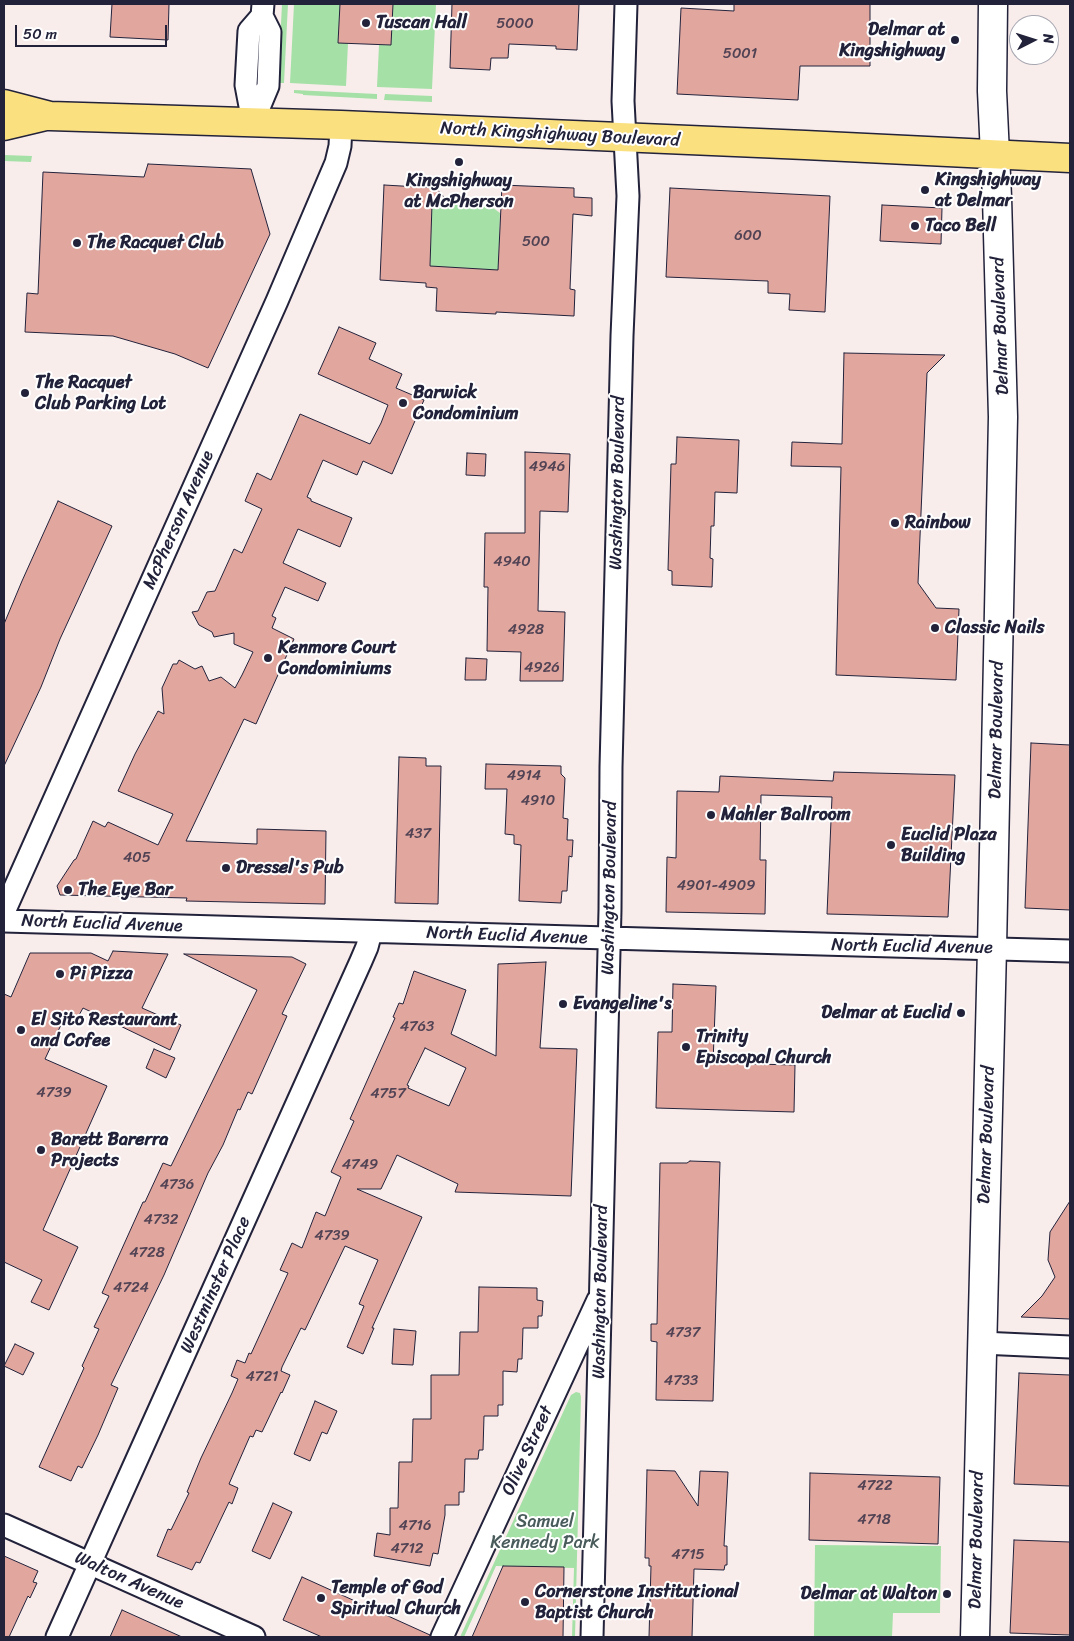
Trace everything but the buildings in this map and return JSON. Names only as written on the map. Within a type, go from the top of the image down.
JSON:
[{"type":"main road","name":"Delmar Boulevard","points":[[975,1637],[1003,425],[997,197],[992,91],[993,4]]},
{"type":"main road","name":"North Kingshighway Boulevard","points":[[4,104],[50,116],[341,125],[1070,158]]},
{"type":"main road","name":"North Kingshighway Boulevard","points":[[4,126],[50,116]]},
{"type":"street","name":"Washington Boulevard","points":[[592,1637],[602,1293],[611,767],[622,336],[628,196],[623,101],[626,4]]},
{"type":"street","points":[[253,122],[268,86],[270,32],[262,10]]},
{"type":"street","name":"McPherson Avenue","points":[[4,912],[281,292],[336,163],[340,146],[341,125]]},
{"type":"street","name":"North Euclid Avenue","points":[[4,921],[1070,951]]},
{"type":"street","name":"Westminster Place","points":[[57,1637],[361,961],[370,932]]},
{"type":"street","name":"Olive Street","points":[[442,1637],[602,1293]]},
{"type":"street","points":[[981,1342],[1070,1347]]},
{"type":"street","name":"Walton Avenue","points":[[4,1525],[254,1637]]},
{"type":"green space","points":[[282,4],[288,4],[284,83],[278,83]]},
{"type":"green space","points":[[294,4],[340,4],[338,42],[348,43],[346,86],[290,83]]},
{"type":"green space","points":[[393,4],[436,4],[432,89],[377,87],[379,45],[391,45]]},
{"type":"green space","points":[[294,90],[377,94],[377,99],[303,95],[294,93]]},
{"type":"green space","points":[[385,94],[432,96],[432,102],[384,100]]},
{"type":"green space","points":[[4,155],[32,156],[31,162],[4,161]]},
{"type":"green space","points":[[440,204],[492,207],[500,213],[498,275],[474,269],[453,268],[430,273],[432,209]]},
{"type":"green space","name":"Samuel Kennedy Park","points":[[576,1392],[580,1393],[581,1397],[575,1637],[572,1637],[574,1568],[496,1566],[464,1637],[460,1637],[571,1395]]},
{"type":"green space","points":[[815,1545],[941,1546],[940,1613],[893,1613],[892,1637],[814,1637]]},
{"type":"place","name":"Tuscan Hall","points":[[366,23]]},
{"type":"place","name":"Delmar at Kingshighway","points":[[955,40]]},
{"type":"place","name":"Kingshighway at McPherson","points":[[459,162]]},
{"type":"place","name":"Kingshighway at Delmar","points":[[925,190]]},
{"type":"place","name":"Taco Bell","points":[[915,226]]},
{"type":"place","name":"The Racquet Club","points":[[77,243]]},
{"type":"place","name":"The Racquet Club Parking Lot","points":[[25,393]]},
{"type":"place","name":"Barwick Condominium","points":[[403,403]]},
{"type":"place","name":"Rainbow","points":[[895,523]]},
{"type":"place","name":"Classic Nails","points":[[935,628]]},
{"type":"place","name":"Kenmore Court Condominiums","points":[[268,658]]},
{"type":"place","name":"Mahler Ballroom","points":[[711,815]]},
{"type":"place","name":"Euclid Plaza Building","points":[[891,845]]},
{"type":"place","name":"Dressel's Pub","points":[[226,868]]},
{"type":"place","name":"The Eye Bar","points":[[68,890]]},
{"type":"place","name":"Pi Pizza","points":[[60,974]]},
{"type":"place","name":"Evangeline's","points":[[563,1004]]},
{"type":"place","name":"Delmar at Euclid","points":[[961,1013]]},
{"type":"place","name":"El Sito Restaurant and Cofee","points":[[21,1030]]},
{"type":"place","name":"Trinity Episcopal Church","points":[[686,1047]]},
{"type":"place","name":"Barett Barerra Projects","points":[[41,1150]]},
{"type":"place","name":"Delmar at Walton","points":[[947,1594]]},
{"type":"place","name":"Temple of God Spiritual Church","points":[[321,1598]]},
{"type":"place","name":"Cornerstone Institutional Baptist Church","points":[[525,1602]]}]
